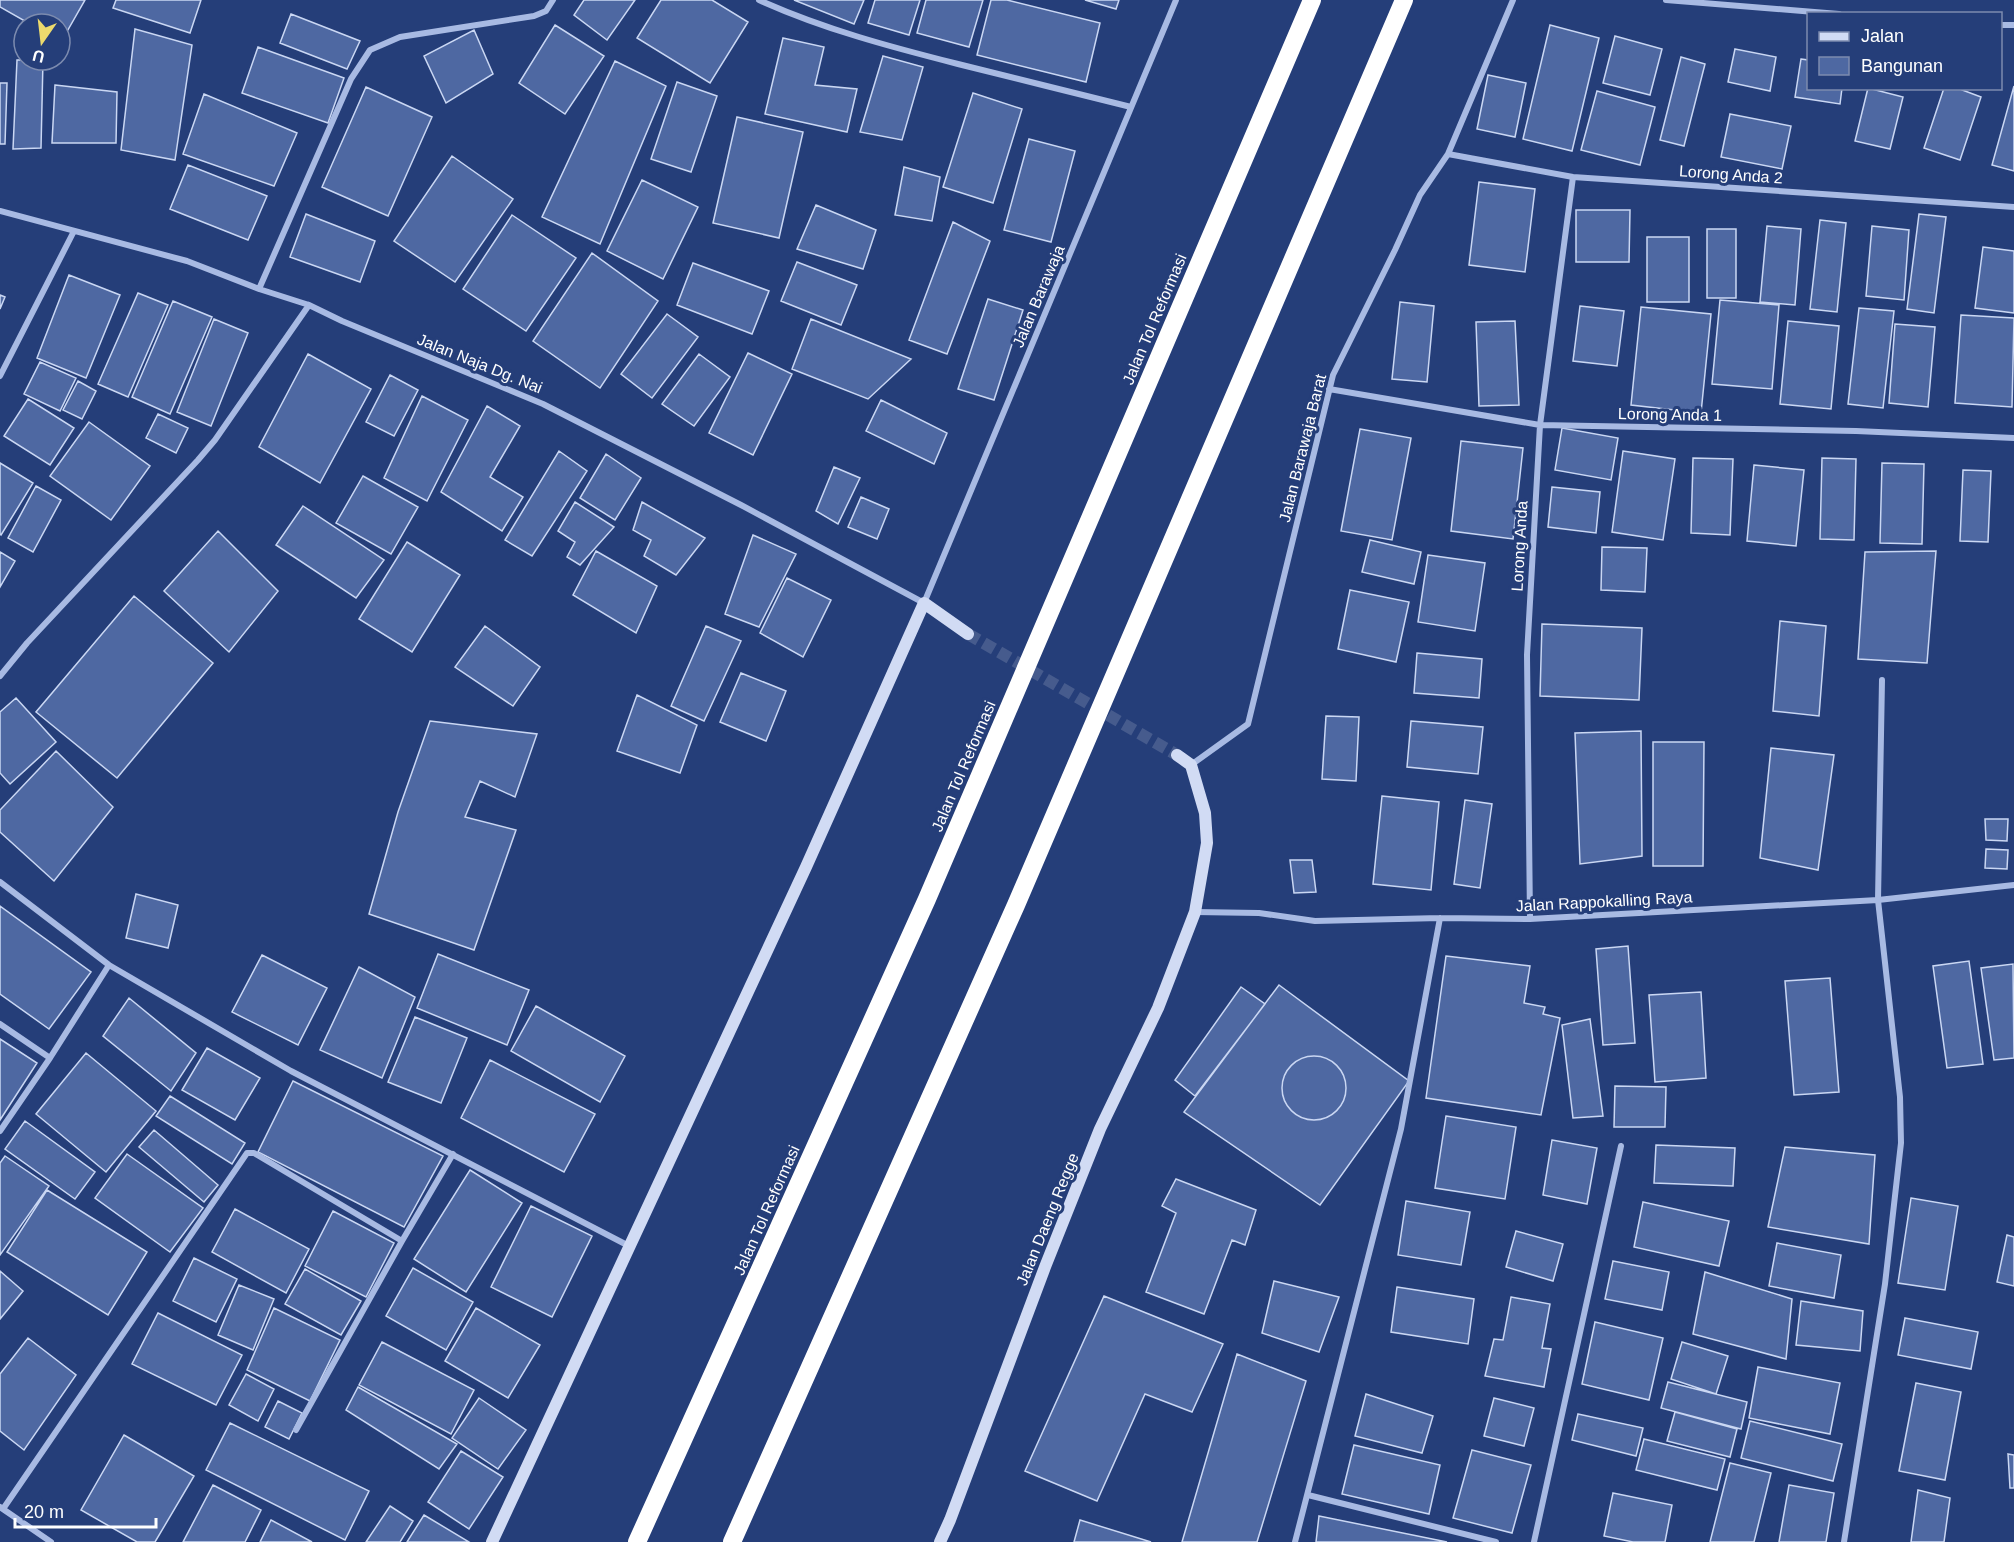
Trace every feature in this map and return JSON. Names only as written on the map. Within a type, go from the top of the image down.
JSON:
[{"type":"highway","name":"Jalan Tol Reformasi","points":[[637,1542],[927,898],[1312,0]]},
{"type":"highway","points":[[732,1542],[1021,894],[1404,0]]},
{"type":"street","points":[[259,289],[351,80],[370,50],[400,37],[534,16],[546,11],[553,0]]},
{"type":"street","points":[[759,0],[846,33],[1131,108]]},
{"type":"street","name":"Jalan Barawaja","points":[[924,603],[1176,0]]},
{"type":"street","name":"Jalan Barawaja Barat","points":[[1191,765],[1248,724],[1333,375],[1420,195],[1448,154],[1513,0]]},
{"type":"street","points":[[1666,0],[1814,12]]},
{"type":"street","name":"Lorong Anda 2","points":[[1448,154],[1573,177],[2014,207]]},
{"type":"street","name":"Lorong Anda","points":[[1530,919],[1527,655],[1540,425],[1573,177]]},
{"type":"street","name":"Jalan Naja Dg. Nai","points":[[0,211],[187,261],[259,289],[309,305],[342,321],[543,404],[741,505],[924,603]]},
{"type":"street","points":[[0,376],[74,231]]},
{"type":"street","points":[[0,676],[27,643],[215,440],[309,305]]},
{"type":"street","name":"Lorong Anda 1","points":[[1329,389],[1540,425],[1856,431],[2014,438]]},
{"type":"street","points":[[492,1542],[806,867],[924,603],[968,634]]},
{"type":"street","points":[[1844,1542],[1885,1284],[1901,1143],[1900,1097],[1878,900],[1882,680]]},
{"type":"street","points":[[1178,755],[1191,765]]},
{"type":"street","name":"Jalan Daeng Regge","points":[[940,1542],[1045,1267],[1105,1119],[1158,1008],[1195,912],[1207,843],[1205,813],[1191,765]]},
{"type":"street","points":[[0,882],[109,964],[291,1071],[629,1246]]},
{"type":"street","name":"Jalan Rappokalling Raya","points":[[1195,912],[1259,913],[1315,921],[1440,918],[1530,919],[1878,900],[2014,885]]},
{"type":"street","points":[[1295,1542],[1401,1129],[1440,918]]},
{"type":"street","points":[[0,1131],[50,1058],[109,964]]},
{"type":"street","points":[[0,1024],[50,1058]]},
{"type":"street","points":[[1534,1542],[1621,1146]]},
{"type":"street","points":[[51,1542],[2,1508],[247,1153],[254,1153],[402,1241]]},
{"type":"street","points":[[296,1430],[453,1154]]},
{"type":"street","points":[[1308,1495],[1496,1542]]},
{"type":"building","points":[[0,0],[85,0],[72,23],[72,12],[12,14],[0,7]]},
{"type":"building","points":[[116,0],[201,0],[190,33],[113,8]]},
{"type":"building","points":[[584,0],[635,0],[607,40],[574,15]]},
{"type":"building","points":[[661,0],[712,0],[748,22],[710,83],[637,38]]},
{"type":"building","points":[[794,0],[864,0],[854,24]]},
{"type":"building","points":[[875,0],[920,0],[909,35],[868,23]]},
{"type":"building","points":[[926,0],[983,0],[969,47],[917,33]]},
{"type":"building","points":[[991,0],[1007,0],[1100,23],[1086,82],[977,55]]},
{"type":"building","points":[[1085,0],[1119,0],[1116,9]]},
{"type":"building","points":[[291,14],[360,41],[347,69],[280,43]]},
{"type":"building","points":[[555,25],[604,56],[565,114],[519,83]]},
{"type":"building","points":[[1550,25],[1599,38],[1572,151],[1523,139]]},
{"type":"building","points":[[135,29],[192,45],[175,160],[121,150]]},
{"type":"building","points":[[474,30],[493,74],[446,103],[424,56]]},
{"type":"building","points":[[1615,36],[1662,49],[1650,95],[1603,83]]},
{"type":"building","points":[[783,38],[824,47],[815,85],[857,89],[847,132],[765,114]]},
{"type":"building","points":[[258,47],[344,78],[328,123],[242,93]]},
{"type":"building","points":[[1735,49],[1776,57],[1770,91],[1728,82]]},
{"type":"building","points":[[883,56],[923,67],[902,140],[860,132]]},
{"type":"building","points":[[1681,57],[1705,64],[1684,146],[1660,140]]},
{"type":"building","points":[[1801,59],[1807,60],[1807,90],[1842,90],[1840,104],[1795,97]]},
{"type":"building","points":[[615,61],[666,86],[600,244],[542,217]]},
{"type":"building","points":[[16,72],[43,72],[41,148],[13,149]]},
{"type":"building","points":[[1488,75],[1526,83],[1515,137],[1477,129]]},
{"type":"building","points":[[677,82],[717,96],[691,172],[651,159]]},
{"type":"building","points":[[0,83],[7,83],[5,144],[0,144]]},
{"type":"building","points":[[55,85],[117,92],[116,143],[52,143]]},
{"type":"building","points":[[2014,86],[2014,171],[1992,165]]},
{"type":"building","points":[[366,87],[432,117],[388,216],[322,187]]},
{"type":"building","points":[[1868,90],[1903,97],[1890,149],[1855,141]]},
{"type":"building","points":[[1943,90],[1962,90],[1981,97],[1960,160],[1924,148]]},
{"type":"building","points":[[1597,91],[1655,107],[1640,165],[1581,150]]},
{"type":"building","points":[[973,93],[1022,109],[993,203],[943,187]]},
{"type":"building","points":[[204,94],[297,133],[274,186],[183,154]]},
{"type":"building","points":[[1730,114],[1791,126],[1782,169],[1721,157]]},
{"type":"building","points":[[737,117],[803,132],[779,238],[713,223]]},
{"type":"building","points":[[1029,139],[1075,151],[1051,242],[1004,230]]},
{"type":"building","points":[[452,156],[513,199],[455,282],[394,241]]},
{"type":"building","points":[[188,165],[267,196],[248,240],[170,209]]},
{"type":"building","points":[[904,167],[940,177],[932,221],[895,215]]},
{"type":"building","points":[[642,180],[698,207],[663,279],[607,251]]},
{"type":"building","points":[[1479,182],[1535,189],[1525,272],[1469,265]]},
{"type":"building","points":[[816,205],[876,230],[863,269],[797,249]]},
{"type":"building","points":[[1576,210],[1630,210],[1629,262],[1576,262]]},
{"type":"building","points":[[306,214],[375,241],[360,282],[290,257]]},
{"type":"building","points":[[1919,214],[1946,217],[1934,313],[1907,309]]},
{"type":"building","points":[[512,215],[576,258],[526,331],[463,289]]},
{"type":"building","points":[[1820,220],[1846,223],[1837,312],[1810,309]]},
{"type":"building","points":[[953,222],[990,241],[947,354],[909,340]]},
{"type":"building","points":[[1767,226],[1801,229],[1795,305],[1760,302]]},
{"type":"building","points":[[1872,226],[1909,230],[1904,300],[1866,296]]},
{"type":"building","points":[[1707,229],[1736,229],[1736,298],[1707,298]]},
{"type":"building","points":[[1647,237],[1689,237],[1689,302],[1647,302]]},
{"type":"building","points":[[1983,247],[2014,251],[2014,313],[1975,308]]},
{"type":"building","points":[[592,253],[658,301],[600,388],[533,341]]},
{"type":"building","points":[[797,262],[857,285],[841,325],[781,301]]},
{"type":"building","points":[[693,263],[769,291],[752,334],[677,305]]},
{"type":"building","points":[[69,275],[120,295],[86,378],[37,358]]},
{"type":"building","points":[[138,293],[168,305],[128,397],[98,384]]},
{"type":"building","points":[[0,295],[5,297],[0,309]]},
{"type":"building","points":[[988,299],[1023,310],[994,400],[958,389]]},
{"type":"building","points":[[1720,300],[1779,305],[1772,389],[1712,384]]},
{"type":"building","points":[[173,301],[212,317],[170,414],[132,397]]},
{"type":"building","points":[[1400,302],[1434,306],[1427,382],[1392,379]]},
{"type":"building","points":[[1580,306],[1624,311],[1617,366],[1573,361]]},
{"type":"building","points":[[1641,307],[1711,314],[1701,413],[1631,405]]},
{"type":"building","points":[[1859,308],[1894,311],[1883,408],[1848,404]]},
{"type":"building","points":[[667,314],[698,337],[652,398],[621,374]]},
{"type":"building","points":[[1961,315],[2014,318],[2012,407],[1955,403]]},
{"type":"building","points":[[214,319],[248,333],[211,426],[177,412]]},
{"type":"building","points":[[811,319],[911,359],[868,399],[792,369]]},
{"type":"building","points":[[1515,321],[1519,405],[1479,406],[1476,322]]},
{"type":"building","points":[[1788,321],[1839,326],[1831,409],[1780,404]]},
{"type":"building","points":[[1895,324],[1935,327],[1928,407],[1889,403]]},
{"type":"building","points":[[748,353],[792,374],[753,455],[709,433]]},
{"type":"building","points":[[308,354],[371,389],[320,483],[259,447]]},
{"type":"building","points":[[699,354],[730,377],[694,426],[662,404]]},
{"type":"building","points":[[40,362],[76,378],[60,411],[24,394]]},
{"type":"building","points":[[390,375],[418,390],[394,436],[366,422]]},
{"type":"building","points":[[78,381],[96,391],[82,419],[63,410]]},
{"type":"building","points":[[422,396],[468,420],[427,501],[384,478]]},
{"type":"building","points":[[28,399],[74,428],[50,465],[4,436]]},
{"type":"building","points":[[881,400],[947,433],[934,464],[866,431]]},
{"type":"building","points":[[487,406],[520,426],[490,477],[523,497],[502,531],[441,492]]},
{"type":"building","points":[[158,414],[188,428],[176,453],[146,438]]},
{"type":"building","points":[[89,422],[150,466],[111,520],[50,476]]},
{"type":"building","points":[[1562,428],[1618,438],[1611,480],[1555,470]]},
{"type":"building","points":[[1360,429],[1411,438],[1392,540],[1341,531]]},
{"type":"building","points":[[1461,441],[1523,448],[1513,539],[1451,531]]},
{"type":"building","points":[[559,451],[587,471],[532,556],[505,540]]},
{"type":"building","points":[[1623,451],[1675,459],[1663,540],[1612,532]]},
{"type":"building","points":[[606,454],[641,478],[615,520],[580,498]]},
{"type":"building","points":[[1693,458],[1733,459],[1730,535],[1691,533]]},
{"type":"building","points":[[1822,458],[1856,459],[1854,540],[1820,539]]},
{"type":"building","points":[[0,463],[33,483],[1,535],[0,534]]},
{"type":"building","points":[[1882,463],[1924,464],[1922,544],[1880,543]]},
{"type":"building","points":[[1754,465],[1804,470],[1796,546],[1747,541]]},
{"type":"building","points":[[834,467],[860,478],[838,524],[816,511]]},
{"type":"building","points":[[1963,470],[1991,471],[1988,542],[1960,541]]},
{"type":"building","points":[[363,476],[418,507],[391,554],[336,523]]},
{"type":"building","points":[[36,486],[61,500],[33,552],[8,538]]},
{"type":"building","points":[[1552,487],[1600,492],[1596,533],[1548,527]]},
{"type":"building","points":[[861,497],[889,509],[877,539],[848,527]]},
{"type":"building","points":[[575,502],[614,527],[580,565],[567,557],[575,542],[558,531]]},
{"type":"building","points":[[642,502],[705,538],[676,575],[644,556],[651,540],[633,530]]},
{"type":"building","points":[[303,506],[384,560],[356,598],[276,545]]},
{"type":"building","points":[[218,531],[278,591],[229,652],[164,591]]},
{"type":"building","points":[[753,535],[796,554],[759,627],[725,614]]},
{"type":"building","points":[[1370,540],[1421,552],[1414,584],[1362,572]]},
{"type":"building","points":[[407,542],[460,575],[412,652],[359,619]]},
{"type":"building","points":[[1602,547],[1647,548],[1645,592],[1601,590]]},
{"type":"building","points":[[596,551],[657,586],[636,633],[573,595]]},
{"type":"building","points":[[1936,551],[1927,663],[1858,659],[1865,552]]},
{"type":"building","points":[[0,552],[15,561],[0,587]]},
{"type":"building","points":[[1428,555],[1485,563],[1475,631],[1418,622]]},
{"type":"building","points":[[787,578],[831,600],[803,657],[760,633]]},
{"type":"building","points":[[1350,590],[1409,602],[1396,662],[1338,649]]},
{"type":"building","points":[[134,596],[213,663],[117,778],[36,712]]},
{"type":"building","points":[[1780,621],[1826,626],[1819,716],[1773,711]]},
{"type":"building","points":[[1542,624],[1642,628],[1639,700],[1540,696]]},
{"type":"building","points":[[485,626],[540,667],[513,706],[455,667]]},
{"type":"building","points":[[706,626],[741,641],[704,721],[671,706]]},
{"type":"building","points":[[1417,653],[1482,659],[1479,698],[1414,693]]},
{"type":"building","points":[[741,673],[786,691],[766,741],[720,722]]},
{"type":"building","points":[[637,695],[697,725],[680,773],[617,751]]},
{"type":"building","points":[[16,698],[56,742],[10,784],[0,773],[0,712]]},
{"type":"building","points":[[1326,716],[1359,717],[1356,781],[1322,779]]},
{"type":"building","points":[[430,721],[537,734],[515,797],[480,781],[465,817],[516,830],[474,950],[369,914],[398,812]]},
{"type":"building","points":[[1411,721],[1483,727],[1478,774],[1407,767]]},
{"type":"building","points":[[1641,731],[1642,856],[1580,864],[1575,733]]},
{"type":"building","points":[[1653,742],[1704,742],[1703,866],[1653,866]]},
{"type":"building","points":[[1771,748],[1834,755],[1818,870],[1760,858]]},
{"type":"building","points":[[56,751],[113,807],[54,881],[0,832],[0,810]]},
{"type":"building","points":[[1382,796],[1439,802],[1431,890],[1373,884]]},
{"type":"building","points":[[1465,800],[1492,804],[1480,888],[1454,884]]},
{"type":"building","points":[[1985,819],[2008,819],[2007,841],[1986,840]]},
{"type":"building","points":[[1986,849],[2008,850],[2007,869],[1985,868]]},
{"type":"building","points":[[1290,860],[1312,860],[1316,892],[1294,893]]},
{"type":"building","points":[[136,894],[178,905],[168,948],[126,938]]},
{"type":"building","points":[[0,906],[91,972],[49,1029],[0,994]]},
{"type":"building","points":[[1628,946],[1635,1043],[1603,1045],[1596,949]]},
{"type":"building","points":[[438,954],[529,990],[507,1045],[417,1008]]},
{"type":"building","points":[[262,955],[327,988],[298,1045],[232,1012]]},
{"type":"building","points":[[1446,956],[1530,966],[1524,1003],[1545,1007],[1543,1014],[1560,1018],[1541,1115],[1426,1098]]},
{"type":"building","points":[[1969,961],[1983,1064],[1947,1068],[1933,966]]},
{"type":"building","points":[[2013,964],[2014,1058],[1994,1060],[1981,968]]},
{"type":"building","points":[[359,967],[415,997],[382,1078],[320,1050]]},
{"type":"building","points":[[1830,978],[1839,1092],[1794,1095],[1785,981]]},
{"type":"building","points":[[1279,985],[1409,1081],[1320,1205],[1184,1112]]},
{"type":"building","points":[[1241,987],[1265,1004],[1195,1096],[1175,1080]]},
{"type":"building","points":[[1701,992],[1706,1078],[1655,1082],[1649,995]]},
{"type":"building","points":[[129,998],[196,1053],[171,1091],[103,1036]]},
{"type":"building","points":[[536,1006],[625,1056],[600,1102],[511,1051]]},
{"type":"building","points":[[415,1017],[467,1038],[441,1103],[388,1082]]},
{"type":"building","points":[[1590,1019],[1603,1116],[1573,1118],[1562,1025]]},
{"type":"building","points":[[0,1039],[37,1063],[0,1120]]},
{"type":"building","points":[[207,1048],[260,1078],[235,1120],[182,1090]]},
{"type":"building","points":[[86,1053],[156,1111],[106,1172],[36,1114]]},
{"type":"building","points":[[1308,1056],[1320,1056],[1337,1065],[1344,1076],[1346,1088],[1344,1100],[1337,1111],[1320,1120],[1308,1120],[1296,1115],[1287,1106],[1282,1094],[1282,1082],[1287,1070],[1296,1061]]},
{"type":"building","points":[[490,1060],[595,1114],[564,1172],[461,1118]]},
{"type":"building","points":[[293,1081],[443,1156],[404,1227],[258,1152]]},
{"type":"building","points":[[1615,1086],[1666,1087],[1665,1127],[1614,1127]]},
{"type":"building","points":[[170,1096],[245,1143],[232,1164],[156,1116]]},
{"type":"building","points":[[1446,1116],[1516,1127],[1505,1199],[1435,1188]]},
{"type":"building","points":[[25,1121],[95,1172],[75,1199],[5,1149]]},
{"type":"building","points":[[154,1130],[218,1185],[204,1202],[139,1147]]},
{"type":"building","points":[[1552,1140],[1597,1148],[1587,1204],[1543,1195]]},
{"type":"building","points":[[1656,1145],[1735,1148],[1733,1186],[1654,1183]]},
{"type":"building","points":[[1785,1147],[1875,1155],[1869,1244],[1768,1227]]},
{"type":"building","points":[[127,1154],[203,1208],[170,1252],[95,1198]]},
{"type":"building","points":[[5,1156],[49,1186],[0,1255],[0,1163]]},
{"type":"building","points":[[470,1170],[522,1203],[466,1292],[414,1259]]},
{"type":"building","points":[[1176,1179],[1256,1210],[1245,1245],[1232,1240],[1204,1314],[1146,1292],[1176,1213],[1162,1206]]},
{"type":"building","points":[[47,1190],[147,1252],[108,1315],[7,1252]]},
{"type":"building","points":[[1911,1198],[1958,1206],[1945,1290],[1898,1283]]},
{"type":"building","points":[[1406,1201],[1470,1212],[1461,1265],[1398,1255]]},
{"type":"building","points":[[1643,1202],[1729,1221],[1719,1266],[1634,1247]]},
{"type":"building","points":[[531,1206],[592,1236],[552,1317],[491,1287]]},
{"type":"building","points":[[235,1209],[309,1249],[286,1293],[212,1252]]},
{"type":"building","points":[[333,1211],[394,1243],[366,1297],[305,1266]]},
{"type":"building","points":[[1516,1231],[1563,1244],[1553,1281],[1506,1267]]},
{"type":"building","points":[[2007,1235],[2014,1237],[2014,1286],[1997,1282]]},
{"type":"building","points":[[1777,1243],[1841,1255],[1834,1298],[1769,1286]]},
{"type":"building","points":[[194,1258],[237,1279],[216,1322],[173,1301]]},
{"type":"building","points":[[1613,1261],[1669,1272],[1662,1310],[1605,1299]]},
{"type":"building","points":[[413,1268],[473,1302],[446,1350],[386,1316]]},
{"type":"building","points":[[305,1269],[361,1301],[341,1335],[285,1304]]},
{"type":"building","points":[[0,1271],[23,1291],[0,1319]]},
{"type":"building","points":[[1705,1272],[1792,1299],[1786,1359],[1693,1334]]},
{"type":"building","points":[[1274,1281],[1339,1297],[1319,1352],[1262,1333]]},
{"type":"building","points":[[239,1285],[274,1299],[253,1350],[218,1335]]},
{"type":"building","points":[[1397,1287],[1474,1299],[1468,1344],[1391,1332]]},
{"type":"building","points":[[1104,1296],[1223,1344],[1192,1412],[1145,1394],[1097,1501],[1025,1471]]},
{"type":"building","points":[[1511,1297],[1550,1304],[1542,1348],[1551,1349],[1544,1387],[1485,1376],[1494,1339],[1503,1340]]},
{"type":"building","points":[[1801,1301],[1863,1311],[1860,1351],[1796,1345]]},
{"type":"building","points":[[274,1308],[340,1340],[310,1401],[247,1370]]},
{"type":"building","points":[[476,1308],[540,1345],[508,1398],[445,1361]]},
{"type":"building","points":[[158,1313],[242,1355],[216,1405],[132,1364]]},
{"type":"building","points":[[1905,1318],[1978,1332],[1971,1369],[1898,1355]]},
{"type":"building","points":[[1595,1322],[1663,1338],[1649,1400],[1582,1384]]},
{"type":"building","points":[[28,1338],[76,1375],[24,1450],[0,1431],[0,1374]]},
{"type":"building","points":[[382,1342],[474,1390],[451,1434],[359,1385]]},
{"type":"building","points":[[1682,1342],[1728,1356],[1716,1394],[1671,1379]]},
{"type":"building","points":[[1237,1354],[1306,1381],[1257,1542],[1182,1542]]},
{"type":"building","points":[[1758,1367],[1840,1383],[1830,1434],[1749,1418]]},
{"type":"building","points":[[246,1374],[274,1389],[258,1421],[229,1405]]},
{"type":"building","points":[[1668,1382],[1747,1402],[1741,1429],[1661,1408]]},
{"type":"building","points":[[1916,1383],[1961,1392],[1945,1480],[1899,1471]]},
{"type":"building","points":[[358,1387],[457,1444],[439,1469],[346,1410]]},
{"type":"building","points":[[1366,1394],[1433,1416],[1422,1453],[1355,1436]]},
{"type":"building","points":[[479,1398],[526,1430],[498,1469],[452,1438]]},
{"type":"building","points":[[1494,1398],[1534,1408],[1524,1446],[1484,1436]]},
{"type":"building","points":[[278,1401],[302,1413],[289,1439],[265,1427]]},
{"type":"building","points":[[1675,1412],[1737,1429],[1730,1457],[1667,1441]]},
{"type":"building","points":[[1578,1414],[1643,1428],[1636,1456],[1572,1440]]},
{"type":"building","points":[[1750,1421],[1842,1444],[1833,1481],[1741,1458]]},
{"type":"building","points":[[230,1423],[369,1491],[345,1540],[206,1470]]},
{"type":"building","points":[[124,1435],[194,1476],[155,1542],[137,1542],[81,1510]]},
{"type":"building","points":[[1644,1439],[1725,1459],[1717,1490],[1636,1470]]},
{"type":"building","points":[[1354,1445],[1440,1465],[1429,1514],[1342,1494]]},
{"type":"building","points":[[1472,1450],[1531,1465],[1512,1533],[1453,1518]]},
{"type":"building","points":[[461,1451],[503,1477],[469,1529],[428,1502]]},
{"type":"building","points":[[2008,1454],[2014,1455],[2014,1488],[2010,1488]]},
{"type":"building","points":[[1730,1463],[1771,1473],[1754,1542],[1710,1542]]},
{"type":"building","points":[[213,1485],[261,1510],[245,1542],[183,1542]]},
{"type":"building","points":[[1789,1485],[1834,1493],[1826,1542],[1779,1542]]},
{"type":"building","points":[[1918,1490],[1950,1498],[1944,1542],[1911,1542]]},
{"type":"building","points":[[1613,1493],[1672,1505],[1665,1542],[1633,1542],[1604,1536]]},
{"type":"building","points":[[390,1506],[413,1521],[400,1542],[366,1542]]},
{"type":"building","points":[[424,1515],[469,1542],[407,1542]]},
{"type":"building","points":[[1319,1516],[1447,1542],[1316,1542]]},
{"type":"building","points":[[271,1520],[312,1542],[260,1542]]},
{"type":"building","points":[[1080,1520],[1151,1542],[1074,1542]]},
{"type":"tunnel","points":[[968,634],[1177,755]]}]
